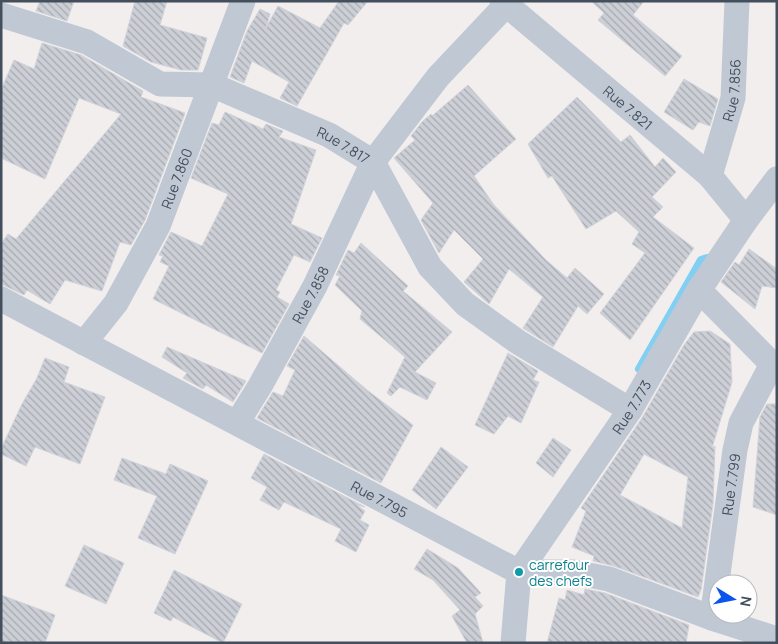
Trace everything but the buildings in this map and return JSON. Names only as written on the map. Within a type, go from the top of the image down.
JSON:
[{"type":"street","name":"Rue 7.860","points":[[84,343],[116,303],[158,226],[243,1]]},
{"type":"street","name":"Rue 7.856","points":[[710,176],[733,98],[737,1]]},
{"type":"street","name":"Rue 7.821","points":[[504,3],[710,176],[746,220]]},
{"type":"street","name":"Rue 7.858","points":[[236,423],[260,386],[315,286],[373,162],[438,77],[504,3]]},
{"type":"street","name":"Rue 7.817","points":[[1,15],[87,42],[160,84],[212,85],[329,135],[373,162],[430,267],[459,298],[518,342],[630,410]]},
{"type":"street","name":"Rue 7.773","points":[[513,643],[519,572],[630,410],[699,290],[746,220],[777,179]]},
{"type":"street","points":[[699,290],[774,365]]},
{"type":"street","name":"Rue 7.795","points":[[1,299],[519,572],[573,572],[609,579],[708,616]]},
{"type":"street","name":"Rue 7.799","points":[[718,574],[735,450],[741,424],[774,365]]},
{"type":"street","name":"Rue 7.795","points":[[731,624],[777,639]]},
{"type":"waterway","points":[[639,369],[701,260],[707,258]]},
{"type":"place","name":"carrefour des chefs","points":[[519,572]]}]
